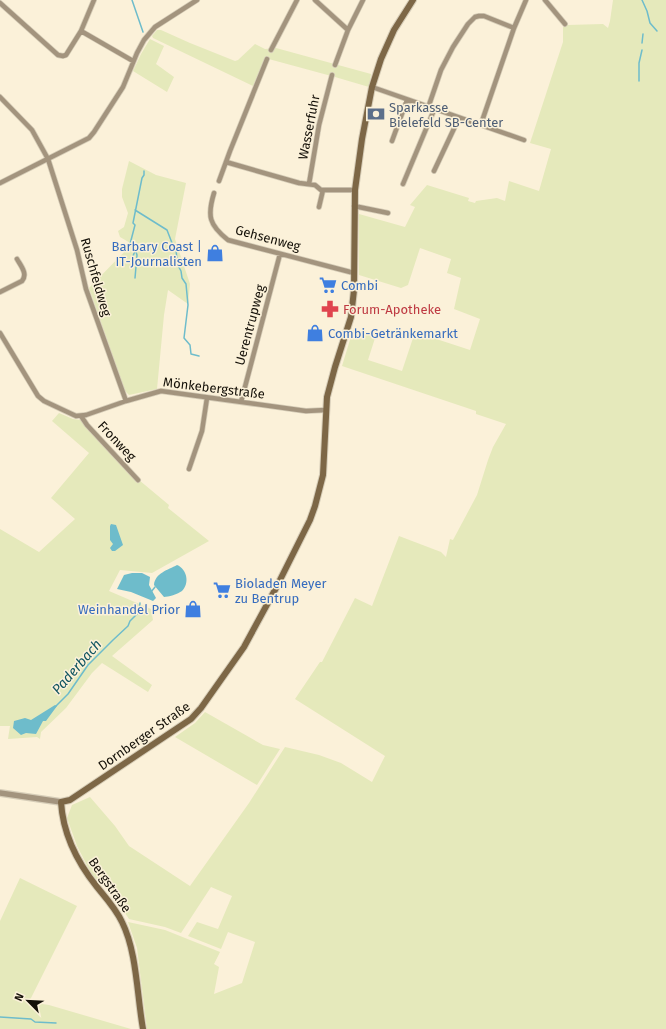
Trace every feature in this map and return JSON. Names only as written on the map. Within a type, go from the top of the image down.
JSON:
[{"type":"main road","name":"Dornberger Straße","points":[[61,802],[70,800],[191,719],[201,708],[234,662],[254,630],[310,520],[323,475],[327,397],[351,320],[354,272],[355,190],[361,146],[372,87],[389,39],[413,0]]},
{"type":"main road","name":"Bergstraße","points":[[61,802],[64,827],[75,853],[93,882],[117,912],[122,922],[132,952],[142,1029]]},
{"type":"street","points":[[0,3],[58,55],[63,56],[66,55],[81,31],[94,0]]},
{"type":"street","points":[[0,183],[83,141],[94,132],[120,92],[144,40],[155,27],[196,0]]},
{"type":"street","points":[[271,50],[297,0]]},
{"type":"street","points":[[315,0],[348,30]]},
{"type":"street","points":[[335,64],[348,30],[363,0]]},
{"type":"street","points":[[482,124],[514,28],[526,0]]},
{"type":"street","points":[[545,0],[565,24]]},
{"type":"street","points":[[428,108],[446,59],[459,36],[475,17],[484,16],[514,28]]},
{"type":"street","points":[[81,31],[133,62]]},
{"type":"street","points":[[219,181],[267,59]]},
{"type":"street","name":"Wasserfuhr","points":[[309,184],[319,125],[332,75]]},
{"type":"street","points":[[372,87],[428,108],[482,124],[524,140]]},
{"type":"street","name":"Ruschfeldweg","points":[[0,97],[32,130],[48,159],[77,250],[90,303],[126,401]]},
{"type":"street","points":[[392,141],[407,100]]},
{"type":"street","points":[[403,184],[434,110]]},
{"type":"street","points":[[434,170],[459,118]]},
{"type":"street","points":[[226,162],[314,185],[323,190],[355,190]]},
{"type":"street","points":[[320,207],[323,190]]},
{"type":"street","name":"Gehsenweg","points":[[214,193],[210,217],[215,228],[228,240],[354,272]]},
{"type":"street","points":[[354,206],[388,213]]},
{"type":"street","name":"Uerentrupweg","points":[[241,402],[280,254]]},
{"type":"street","points":[[0,292],[25,278],[17,259]]},
{"type":"street","points":[[0,333],[38,396],[44,401],[76,416],[81,416]]},
{"type":"street","name":"Mönkebergstraße","points":[[81,416],[161,391],[306,411],[326,410]]},
{"type":"street","points":[[189,469],[202,431],[207,398]]},
{"type":"street","name":"Fronweg","points":[[81,416],[87,425],[138,480]]},
{"type":"street","points":[[0,793],[61,802]]},
{"type":"green space","points":[[613,0],[666,0],[666,1029],[147,1029],[137,948],[128,922],[165,930],[220,952],[214,964],[219,967],[214,994],[242,983],[255,942],[228,932],[221,949],[188,936],[197,922],[218,929],[232,896],[211,887],[181,933],[165,927],[129,919],[108,890],[92,875],[77,846],[67,818],[72,805],[90,797],[115,826],[129,846],[190,886],[249,803],[285,747],[319,755],[341,763],[372,782],[385,756],[295,699],[320,662],[322,662],[355,598],[372,606],[399,536],[441,552],[446,557],[450,539],[453,540],[477,495],[493,447],[506,424],[476,414],[476,411],[342,366],[353,330],[376,335],[368,360],[402,371],[415,332],[470,350],[480,319],[454,309],[461,278],[447,273],[451,259],[420,248],[408,285],[401,288],[359,275],[359,214],[405,227],[415,207],[410,205],[427,185],[469,198],[468,201],[475,203],[476,201],[497,198],[505,201],[509,181],[539,191],[551,149],[530,143],[563,42],[563,27],[567,25],[603,24],[608,28]]},
{"type":"green space","points":[[157,30],[161,30],[235,61],[255,44],[265,49],[276,48],[371,74],[369,87],[265,58],[253,86],[153,38],[152,36]]},
{"type":"green space","points":[[150,39],[164,46],[156,64],[174,77],[167,92],[133,71]]},
{"type":"green space","points":[[129,161],[156,175],[186,183],[175,239],[190,284],[188,304],[168,290],[164,315],[157,389],[129,395],[125,391],[89,288],[132,244],[120,237],[118,231],[124,227],[128,213],[122,197],[122,189]]},
{"type":"green space","points":[[59,413],[73,419],[81,420],[138,482],[139,480],[169,505],[168,508],[209,541],[152,573],[120,570],[109,591],[151,609],[153,620],[112,656],[152,685],[148,692],[102,663],[92,673],[66,708],[41,732],[40,739],[37,737],[8,739],[10,726],[0,726],[0,529],[39,552],[75,519],[51,498],[89,453],[52,421]]},
{"type":"green space","points":[[205,712],[263,745],[280,749],[257,785],[175,737],[195,723]]},
{"type":"green space","points":[[20,878],[77,906],[29,1002],[49,1005],[131,1029],[0,1029],[0,921]]},
{"type":"water","points":[[111,524],[116,525],[123,545],[115,551],[112,551],[110,548],[113,544],[110,540]]},
{"type":"water","points":[[177,565],[185,573],[187,580],[186,584],[182,591],[164,597],[154,585],[155,581],[162,572]]},
{"type":"water","points":[[142,573],[150,577],[149,585],[156,598],[153,601],[131,592],[117,589],[124,575]]},
{"type":"water","points":[[55,705],[57,706],[46,721],[43,721],[36,734],[26,733],[21,735],[13,728],[14,721],[25,718],[31,720]]},
{"type":"waterway","points":[[132,0],[143,32]]},
{"type":"waterway","points":[[642,0],[650,23],[657,31]]},
{"type":"waterway","points":[[642,43],[643,34]]},
{"type":"waterway","points":[[639,81],[639,63],[642,50]]},
{"type":"waterway","points":[[135,278],[137,255],[135,249],[130,244],[135,225],[133,223],[144,171]]},
{"type":"waterway","points":[[135,210],[167,230],[172,243],[176,247],[177,264],[186,284],[188,305],[184,338],[190,345],[191,354],[199,356]]},
{"type":"waterway","points":[[133,256],[135,251]]},
{"type":"waterway","name":"Paderbach","points":[[151,592],[155,587]]},
{"type":"waterway","name":"Paderbach","points":[[55,707],[68,694],[88,665],[128,626],[130,621],[139,612],[140,603]]},
{"type":"waterway","points":[[0,1017],[31,1019],[35,1022],[56,1023]]},
{"type":"place","name":"Sparkasse Bielefeld SB-Center","points":[[376,114]]},
{"type":"place","name":"Barbary Coast | IT-Journalisten","points":[[215,253]]},
{"type":"place","name":"Combi","points":[[328,285]]},
{"type":"place","name":"Forum-Apotheke","points":[[330,309]]},
{"type":"place","name":"Combi-Getränkemarkt","points":[[315,333]]},
{"type":"place","name":"Bioladen Meyer zu Bentrup","points":[[222,590]]},
{"type":"place","name":"Weinhandel Prior","points":[[193,609]]}]
